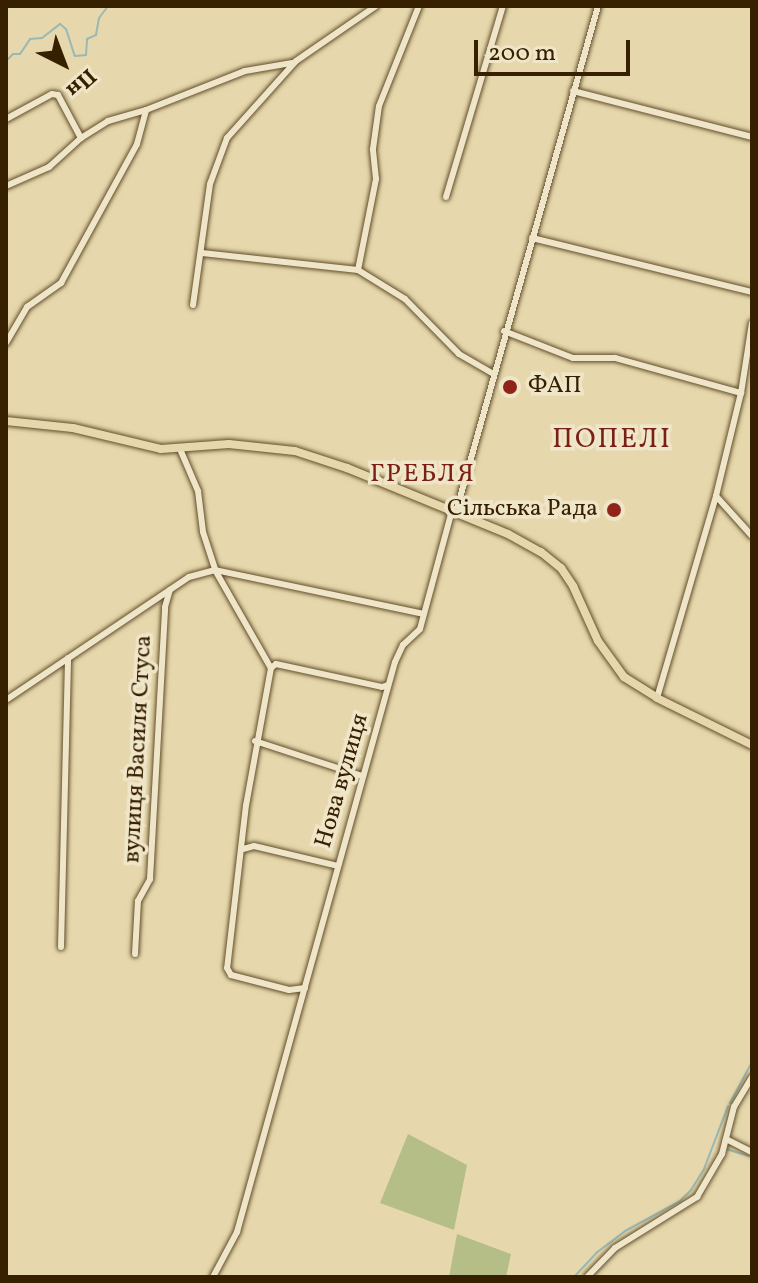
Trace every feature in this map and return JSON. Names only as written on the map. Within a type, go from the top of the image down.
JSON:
[{"type":"main road","points":[[6,421],[73,428],[161,449],[229,444],[295,451],[454,511],[529,545],[554,561],[573,586],[598,641],[613,665],[639,689],[752,744]]},
{"type":"street","points":[[6,186],[49,167],[81,138],[108,121],[146,110],[233,75],[288,65],[376,6]]},
{"type":"street","points":[[358,270],[376,179],[373,149],[379,106],[419,6]]},
{"type":"street","points":[[446,197],[503,6]]},
{"type":"street","name":"Нова вулиця","points":[[213,1277],[237,1232],[398,653],[420,629],[598,6]]},
{"type":"street","points":[[193,305],[210,184],[221,150],[234,127],[296,61]]},
{"type":"street","points":[[573,91],[752,137]]},
{"type":"street","points":[[6,119],[52,94],[58,95],[81,138]]},
{"type":"street","points":[[6,343],[27,307],[61,283],[137,144],[146,110]]},
{"type":"street","points":[[532,238],[752,292]]},
{"type":"street","points":[[202,253],[358,270],[405,299],[459,354],[492,373]]},
{"type":"street","points":[[657,698],[716,496],[741,393],[752,323]]},
{"type":"street","points":[[504,331],[573,358],[615,358],[741,393]]},
{"type":"street","points":[[180,449],[201,500],[207,549],[215,570],[272,665],[255,741],[227,968],[231,975],[289,990],[305,988]]},
{"type":"street","points":[[716,496],[752,536]]},
{"type":"street","points":[[6,700],[189,577],[215,570],[423,614]]},
{"type":"street","name":"вулиця Василя Стуса","points":[[135,954],[138,901],[150,879],[165,607],[170,590]]},
{"type":"street","points":[[61,947],[68,658]]},
{"type":"street","points":[[272,665],[382,687],[388,685]]},
{"type":"street","points":[[255,741],[362,776]]},
{"type":"street","points":[[243,849],[254,846],[338,866]]},
{"type":"street","points":[[587,1277],[615,1248],[688,1205],[722,1154],[734,1107],[752,1077]]},
{"type":"street","points":[[725,1141],[752,1152]]},
{"type":"green space","points":[[408,1134],[467,1165],[454,1230],[380,1203]]},
{"type":"green space","points":[[457,1234],[511,1254],[506,1277],[449,1277]]},
{"type":"waterway","points":[[6,61],[13,54],[20,54],[30,39],[42,38],[60,24],[66,29],[75,56],[86,55],[87,39],[96,35],[99,18],[108,6]]},
{"type":"waterway","points":[[730,1103],[752,1062]]},
{"type":"waterway","points":[[574,1277],[596,1253],[625,1231],[680,1201],[691,1190],[704,1169],[728,1106]]},
{"type":"waterway","points":[[726,1149],[752,1157]]},
{"type":"place","name":"ФАП","points":[[510,387]]},
{"type":"place","name":"Сільська Рада","points":[[614,510]]},
{"type":"district","name":"ПОПЕЛІ","points":[[612,440]]},
{"type":"district","name":"ГРЕБЛЯ","points":[[423,475]]}]
